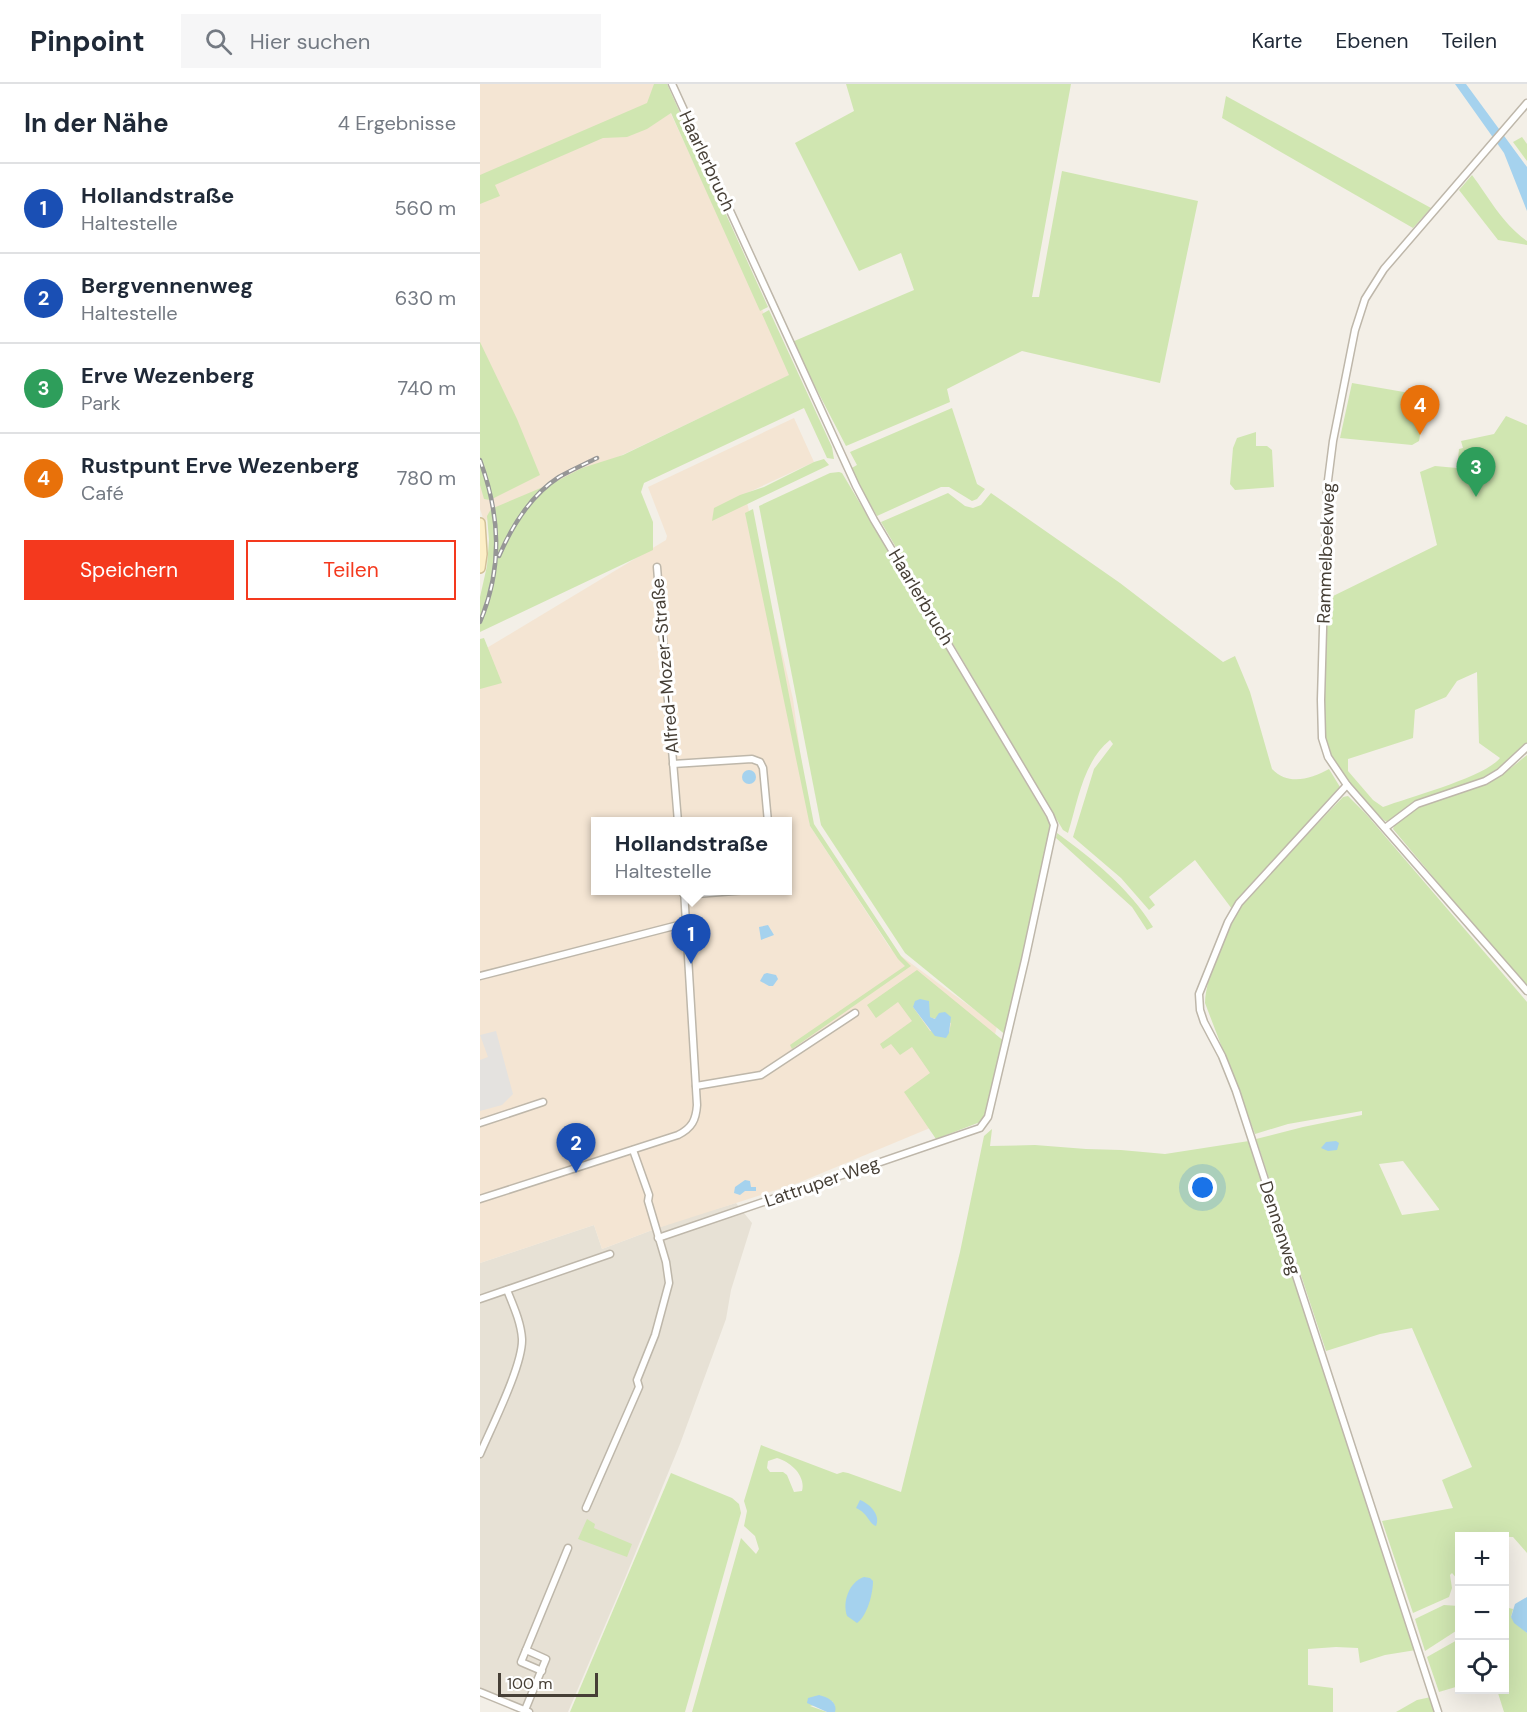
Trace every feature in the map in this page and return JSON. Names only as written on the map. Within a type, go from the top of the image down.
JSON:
[{"type":"main road","points":[[480,523],[482,554],[480,568]]},
{"type":"street","name":"Haarlerbruch","points":[[672,84],[856,486],[1053,820],[1053,831],[1028,948],[988,1117],[984,1124]]},
{"type":"street","name":"Rammelbeekweg","points":[[1527,103],[1384,269],[1365,299],[1355,330],[1327,488],[1321,700],[1324,746],[1347,785],[1527,991]]},
{"type":"street","name":"Alfred-Mozer-Straße","points":[[657,567],[678,817]]},
{"type":"street","points":[[1385,828],[1417,804],[1485,781],[1500,772],[1527,747]]},
{"type":"street","name":"Alfred-Mozer-Straße","points":[[673,764],[752,759],[760,762],[763,768],[768,817]]},
{"type":"street","name":"Dennenweg","points":[[1347,785],[1239,903],[1228,922],[1200,989],[1200,1010],[1236,1091],[1438,1712]]},
{"type":"street","points":[[480,1199],[678,1135],[690,1127],[696,1113],[696,1086],[684,895]]},
{"type":"street","points":[[480,976],[686,923]]},
{"type":"street","points":[[696,1086],[761,1075],[855,1013]]},
{"type":"street","points":[[480,1123],[543,1102]]},
{"type":"street","name":"Lattruper Weg","points":[[657,1238],[952,1139],[977,1130],[984,1124]]},
{"type":"street","points":[[586,1508],[639,1387],[637,1380],[655,1335],[666,1298],[669,1275],[657,1238],[648,1201],[649,1195],[633,1150]]},
{"type":"street","points":[[480,1299],[610,1254]]},
{"type":"street","points":[[480,1454],[511,1380],[521,1349],[522,1339],[518,1321],[507,1290]]},
{"type":"street","points":[[542,1671],[521,1662],[568,1548]]},
{"type":"street","points":[[480,1692],[527,1711],[546,1659],[526,1650]]},
{"type":"shaded area","points":[[480,84],[657,84],[792,374],[484,521],[480,509]]},
{"type":"shaded area","points":[[794,418],[814,462],[745,494],[793,699],[810,826],[890,948],[997,1026],[978,1108],[798,1183],[655,1229],[602,1249],[594,1225],[480,1263],[480,652],[666,540],[667,536],[648,487]]},
{"type":"shaded area","points":[[496,1031],[513,1094],[502,1105],[480,1111],[480,1060],[488,1057],[480,1035]]},
{"type":"shaded area","points":[[736,1203],[752,1223],[731,1290],[726,1319],[680,1444],[568,1712],[534,1712],[480,1689],[480,1263],[594,1225],[602,1249],[679,1220]]},
{"type":"green space","points":[[654,84],[667,84],[768,307],[760,311],[671,113],[647,129],[627,137],[603,138],[495,185],[500,196],[480,204],[480,175],[647,103]]},
{"type":"green space","points":[[846,84],[1071,84],[1032,297],[1039,297],[1062,171],[1198,201],[1160,383],[1022,351],[947,389],[950,402],[846,446],[792,342],[914,290],[901,253],[859,271],[795,143],[854,111]]},
{"type":"green space","points":[[1226,96],[1431,208],[1413,228],[1222,118]]},
{"type":"green space","points":[[1522,137],[1527,144],[1527,161],[1513,142]]},
{"type":"green space","points":[[1472,175],[1503,218],[1527,241],[1527,245],[1498,240],[1459,190]]},
{"type":"green space","points":[[769,310],[832,447],[834,459],[827,458],[804,408],[644,483],[641,492],[653,522],[653,550],[480,632],[480,597],[487,566],[489,540],[487,516],[491,509],[582,468],[623,455],[789,375],[762,314]]},
{"type":"green space","points":[[480,342],[517,419],[540,475],[490,500],[484,499],[480,485]]},
{"type":"green space","points":[[1352,383],[1427,396],[1419,441],[1412,445],[1340,438]]},
{"type":"green space","points":[[952,408],[977,484],[985,489],[977,499],[972,501],[949,487],[941,487],[877,516],[850,469],[857,465],[850,452]]},
{"type":"green space","points":[[1506,416],[1527,425],[1527,744],[1506,765],[1490,775],[1409,807],[1389,821],[1385,821],[1347,781],[1334,763],[1327,745],[1323,727],[1327,599],[1437,545],[1420,472],[1435,466],[1457,468],[1459,449],[1463,448],[1461,441],[1494,434]],"holes":[[[1477,672],[1479,743],[1500,758],[1492,765],[1464,779],[1383,807],[1373,800],[1348,771],[1348,759],[1413,738],[1415,710],[1446,697],[1457,681]]]},
{"type":"green space","points":[[1256,432],[1256,446],[1267,446],[1272,450],[1274,487],[1235,490],[1230,484],[1233,448],[1237,438]]},
{"type":"green space","points":[[824,459],[829,465],[712,521],[714,508]]},
{"type":"green space","points":[[830,473],[842,473],[1051,825],[1007,1036],[905,953],[821,825],[759,506]]},
{"type":"green space","points":[[948,493],[965,506],[973,508],[981,505],[991,493],[1120,583],[1223,662],[1235,656],[1250,692],[1272,769],[1285,778],[1300,779],[1315,776],[1329,769],[1340,787],[1337,793],[1232,909],[1195,860],[1149,897],[1155,905],[1149,910],[1121,878],[1073,837],[1094,769],[1113,744],[1110,740],[1093,759],[1087,771],[1068,833],[1063,830],[881,522]]},
{"type":"green space","points":[[753,509],[814,824],[901,956],[911,966],[792,1049],[790,1045],[905,966],[898,959],[810,826],[745,513]]},
{"type":"green space","points":[[484,638],[502,683],[480,689],[480,639]]},
{"type":"green space","points":[[1527,755],[1527,989],[1393,829],[1399,819],[1421,805],[1488,782]]},
{"type":"green space","points":[[1348,796],[1527,1002],[1527,1553],[1513,1537],[1509,1537],[1509,1532],[1455,1532],[1455,1576],[1452,1573],[1450,1575],[1452,1588],[1449,1597],[1413,1613],[1382,1521],[1453,1508],[1442,1480],[1472,1467],[1412,1328],[1380,1334],[1326,1351],[1256,1139],[1362,1115],[1362,1111],[1288,1124],[1255,1134],[1205,1003],[1209,978],[1219,950],[1244,900],[1343,797]],"holes":[[[1403,1161],[1439,1210],[1402,1215],[1379,1164]]]},
{"type":"green space","points":[[1057,833],[1110,875],[1153,927],[1147,930],[1132,907],[1056,838]]},
{"type":"green space","points":[[917,970],[1005,1042],[988,1119],[936,1139],[904,1092],[930,1073],[912,1047],[900,1055],[891,1044],[883,1049],[880,1044],[912,1021],[898,1002],[876,1018],[867,1005]],"holes":[[[929,1005],[929,1017],[951,1023],[949,1033],[930,1031],[913,1007]]]},
{"type":"green space","points":[[992,1129],[990,1146],[1035,1145],[1165,1154],[1249,1141],[1416,1650],[1385,1655],[1360,1663],[1358,1648],[1308,1649],[1308,1685],[1333,1688],[1333,1712],[835,1712],[832,1701],[810,1706],[827,1712],[692,1712],[741,1538],[756,1554],[759,1549],[755,1536],[744,1526],[747,1511],[744,1501],[761,1445],[837,1474],[848,1473],[901,1492],[960,1252],[984,1136]],"holes":[[[777,1458],[800,1475],[802,1491],[794,1492],[787,1475],[783,1472],[770,1472],[767,1468],[768,1461]]]},
{"type":"green space","points":[[671,1473],[732,1498],[739,1504],[741,1513],[685,1712],[570,1712]]},
{"type":"green space","points":[[587,1519],[595,1524],[594,1528],[632,1544],[627,1557],[578,1539]]},
{"type":"green space","points":[[1444,1605],[1455,1606],[1455,1632],[1425,1651],[1415,1619]]},
{"type":"green space","points":[[1509,1608],[1513,1609],[1511,1617],[1527,1633],[1527,1712],[1504,1712],[1498,1694],[1509,1694]]},
{"type":"green space","points":[[1455,1641],[1455,1687],[1439,1692],[1427,1657]]},
{"type":"green space","points":[[1431,1697],[1436,1712],[1396,1712],[1417,1700]]},
{"type":"water","points":[[1455,84],[1466,84],[1527,167],[1527,211],[1504,153]]},
{"type":"water","points":[[749,770],[754,772],[756,777],[754,782],[749,784],[744,782],[742,777],[744,772]]},
{"type":"water","points":[[768,925],[774,935],[761,940],[759,927]]},
{"type":"water","points":[[767,973],[776,975],[778,979],[773,986],[760,981]]},
{"type":"water","points":[[920,999],[929,1001],[930,1017],[935,1019],[939,1013],[945,1012],[951,1017],[946,1038],[935,1036],[913,1007],[915,1001]]},
{"type":"water","points":[[1326,1142],[1339,1143],[1337,1150],[1328,1151],[1321,1148]]},
{"type":"water","points":[[745,1180],[750,1181],[751,1187],[756,1187],[756,1191],[745,1191],[740,1195],[734,1193],[735,1187]]},
{"type":"water","points":[[860,1500],[874,1510],[877,1518],[876,1526],[856,1508]]},
{"type":"water","points":[[864,1577],[873,1581],[872,1592],[869,1604],[857,1623],[847,1616],[845,1605],[854,1583]]},
{"type":"water","points":[[1527,1597],[1527,1633],[1514,1623],[1511,1617],[1515,1604]]},
{"type":"water","points":[[819,1695],[835,1705],[835,1712],[827,1712],[807,1703],[808,1698]]},
{"type":"railway","points":[[499,556],[516,523],[531,502],[559,477],[597,458]]},
{"type":"railway","points":[[480,460],[492,501],[496,541],[493,581],[480,622]]},
{"type":"place","name":"Rustpunt Erve Wezenberg","points":[[1420,435]]},
{"type":"place","name":"Erve Wezenberg","points":[[1476,497]]},
{"type":"place","name":"Hollandstraße","points":[[691,964]]},
{"type":"place","name":"Bergvennenweg","points":[[576,1173]]}]
